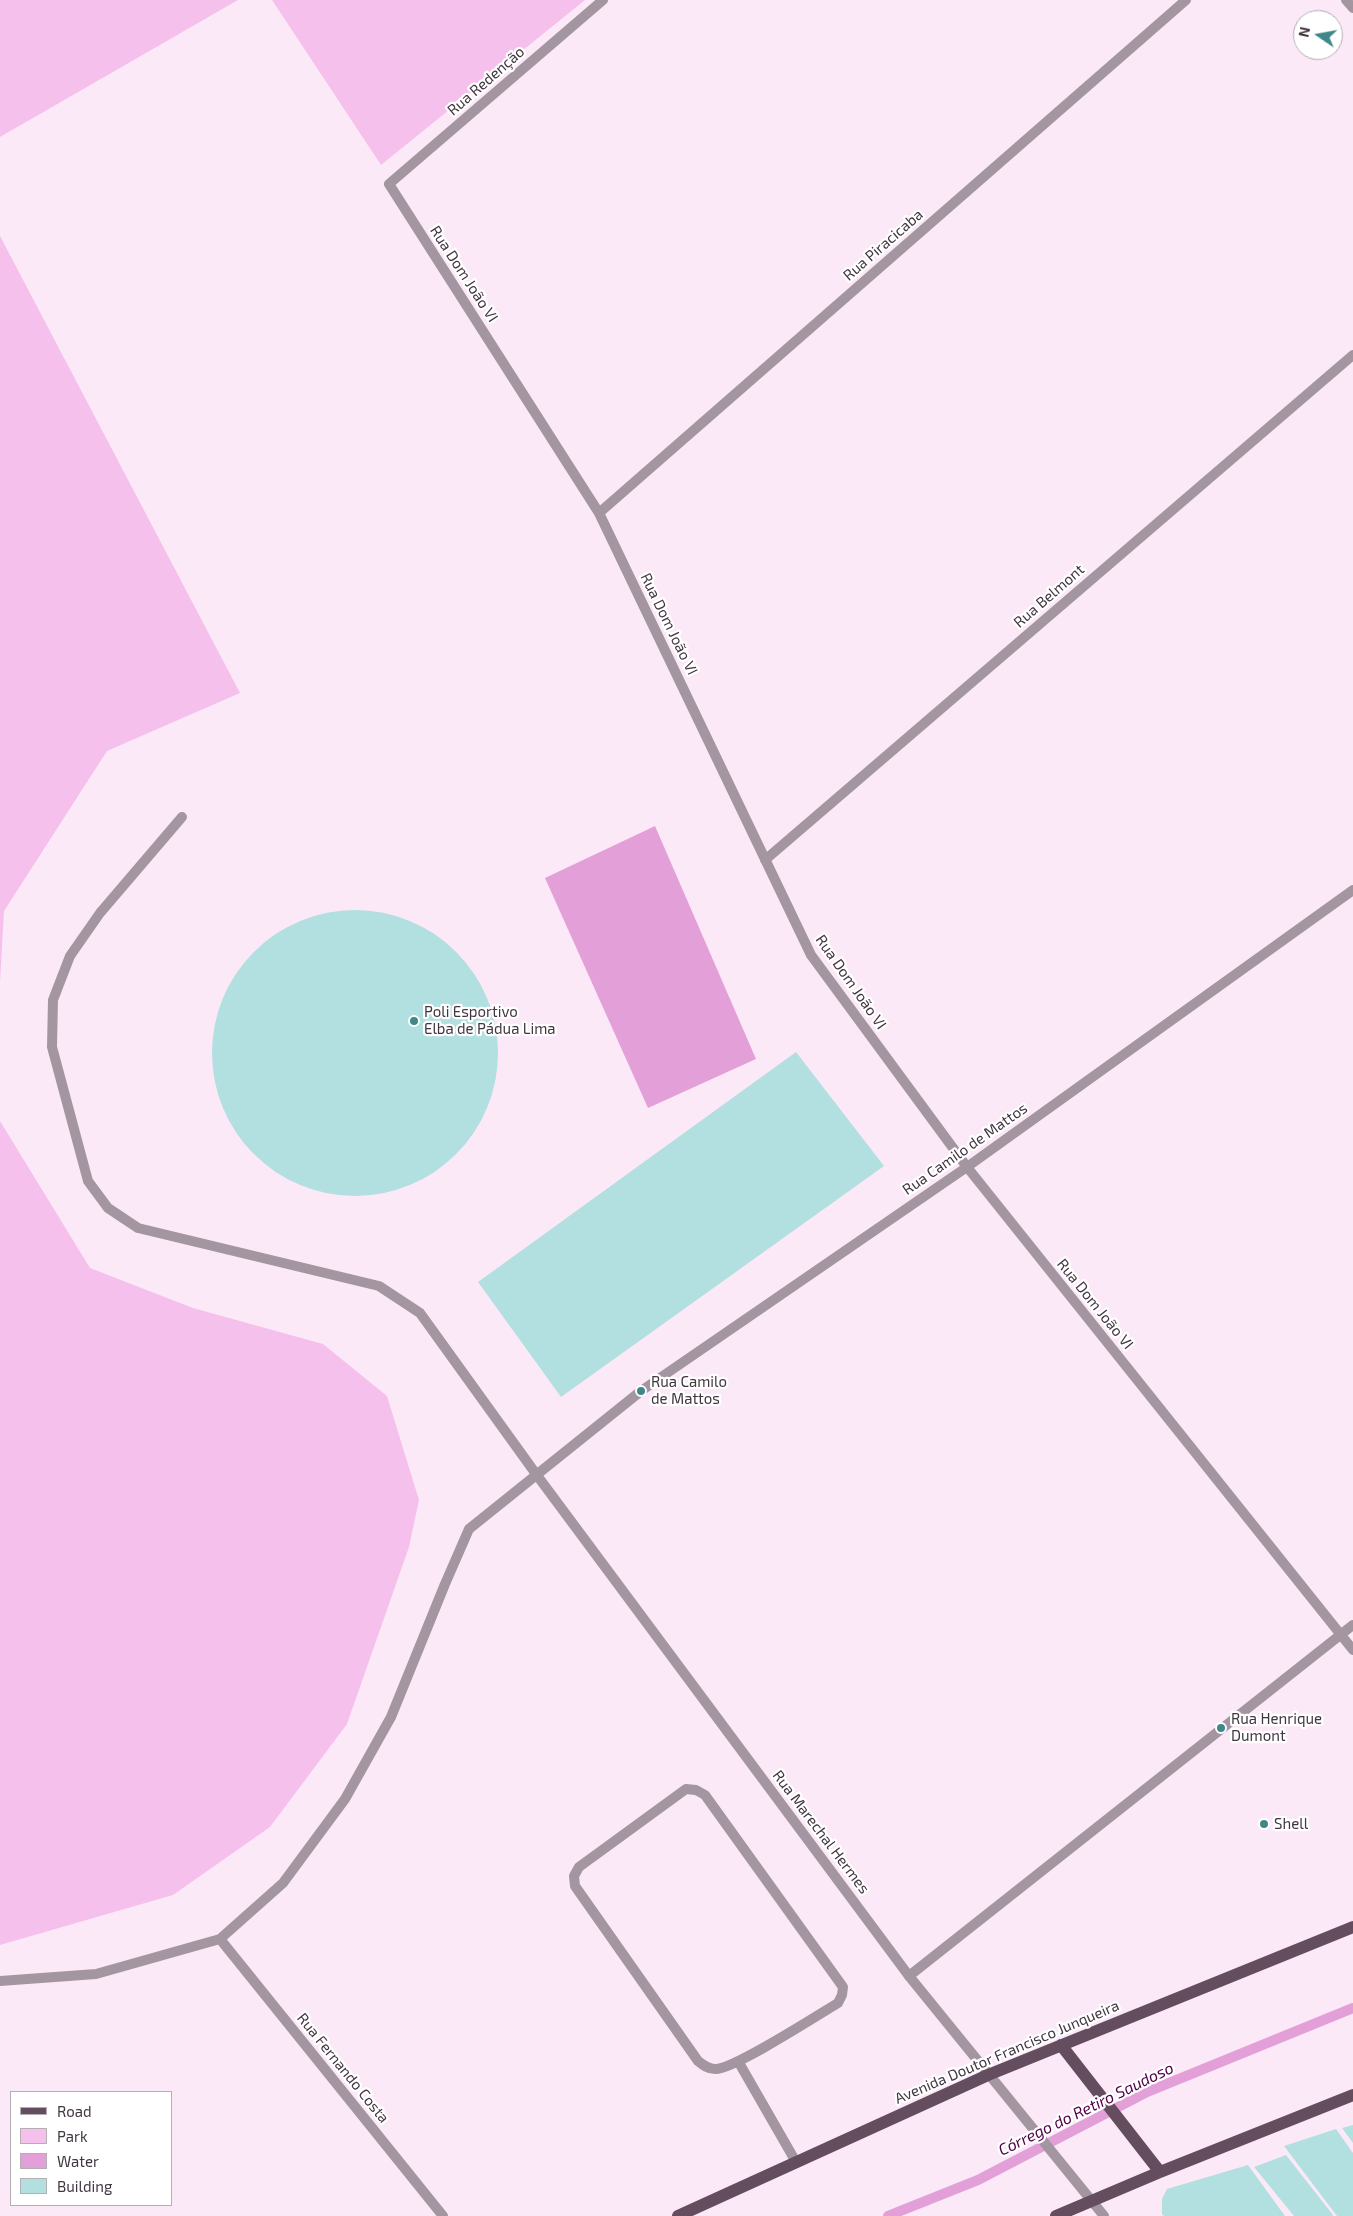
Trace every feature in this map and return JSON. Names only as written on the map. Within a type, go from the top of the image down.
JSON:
[{"type":"main road","name":"Avenida Doutor Francisco Junqueira","points":[[678,2216],[988,2075],[1353,1927]]},
{"type":"main road","points":[[1061,2045],[1160,2172]]},
{"type":"main road","points":[[1056,2216],[1091,2200],[1353,2095]]},
{"type":"street","name":"Rua Redenção","points":[[389,184],[603,0]]},
{"type":"street","name":"Rua Piracicaba","points":[[599,513],[1186,0]]},
{"type":"street","points":[[1346,0],[1353,8]]},
{"type":"street","name":"Rua Dom João VI","points":[[389,184],[599,513],[811,955],[967,1167],[1353,1650]]},
{"type":"street","name":"Rua Belmont","points":[[765,860],[1353,355]]},
{"type":"street","name":"Rua Marechal Hermes","points":[[182,817],[90,928],[70,956],[53,1000],[52,1047],[88,1181],[108,1208],[138,1228],[379,1286],[420,1313],[536,1474],[909,1976],[1104,2216]]},
{"type":"street","name":"Rua Camilo de Mattos","points":[[0,1981],[96,1974],[220,1939],[283,1883],[345,1799],[391,1717],[469,1529],[642,1391],[967,1167],[1353,890]]},
{"type":"street","points":[[909,1976],[1353,1625]]},
{"type":"street","points":[[686,1788],[696,1790],[705,1795],[843,1987],[842,1996],[838,2002],[738,2061],[717,2070],[706,2067],[698,2061],[575,1886],[574,1876],[579,1867],[686,1788]]},
{"type":"street","name":"Rua Fernando Costa","points":[[220,1939],[443,2216]]},
{"type":"street","points":[[738,2061],[796,2162]]},
{"type":"green space","points":[[0,0],[238,0],[0,137]]},
{"type":"green space","points":[[272,0],[585,0],[381,165]]},
{"type":"green space","points":[[0,236],[240,693],[107,751],[4,911],[0,982]]},
{"type":"green space","points":[[0,1121],[90,1268],[193,1308],[323,1344],[387,1396],[419,1500],[409,1547],[347,1724],[270,1827],[173,1895],[0,1945]]},
{"type":"water","points":[[655,826],[756,1059],[648,1108],[545,878]]},
{"type":"building","points":[[341,910],[369,910],[397,916],[423,927],[446,942],[466,962],[481,985],[492,1011],[498,1039],[496,1081],[481,1121],[466,1144],[446,1164],[423,1179],[397,1190],[369,1196],[341,1196],[313,1190],[287,1179],[264,1164],[244,1144],[229,1121],[218,1095],[212,1067],[212,1039],[218,1011],[229,985],[244,962],[264,942],[287,927],[313,916]]},
{"type":"building","points":[[796,1052],[884,1166],[561,1397],[478,1282]]},
{"type":"building","points":[[1353,2125],[1353,2143],[1342,2128]]},
{"type":"building","points":[[1336,2129],[1353,2153],[1353,2216],[1337,2216],[1284,2146]]},
{"type":"building","points":[[1286,2155],[1332,2216],[1294,2216],[1254,2167]]},
{"type":"building","points":[[1248,2165],[1285,2216],[1164,2216],[1162,2214],[1162,2199],[1167,2189]]},
{"type":"waterway","name":"Córrego do Retiro Saudoso","points":[[888,2216],[978,2180],[1147,2092],[1353,2008]]},
{"type":"place","name":"Poli Esportivo Elba de Pádua Lima","points":[[414,1021]]},
{"type":"place","name":"Rua Camilo de Mattos","points":[[641,1391]]},
{"type":"place","name":"Rua Henrique Dumont","points":[[1221,1728]]},
{"type":"place","name":"Shell","points":[[1264,1824]]}]
